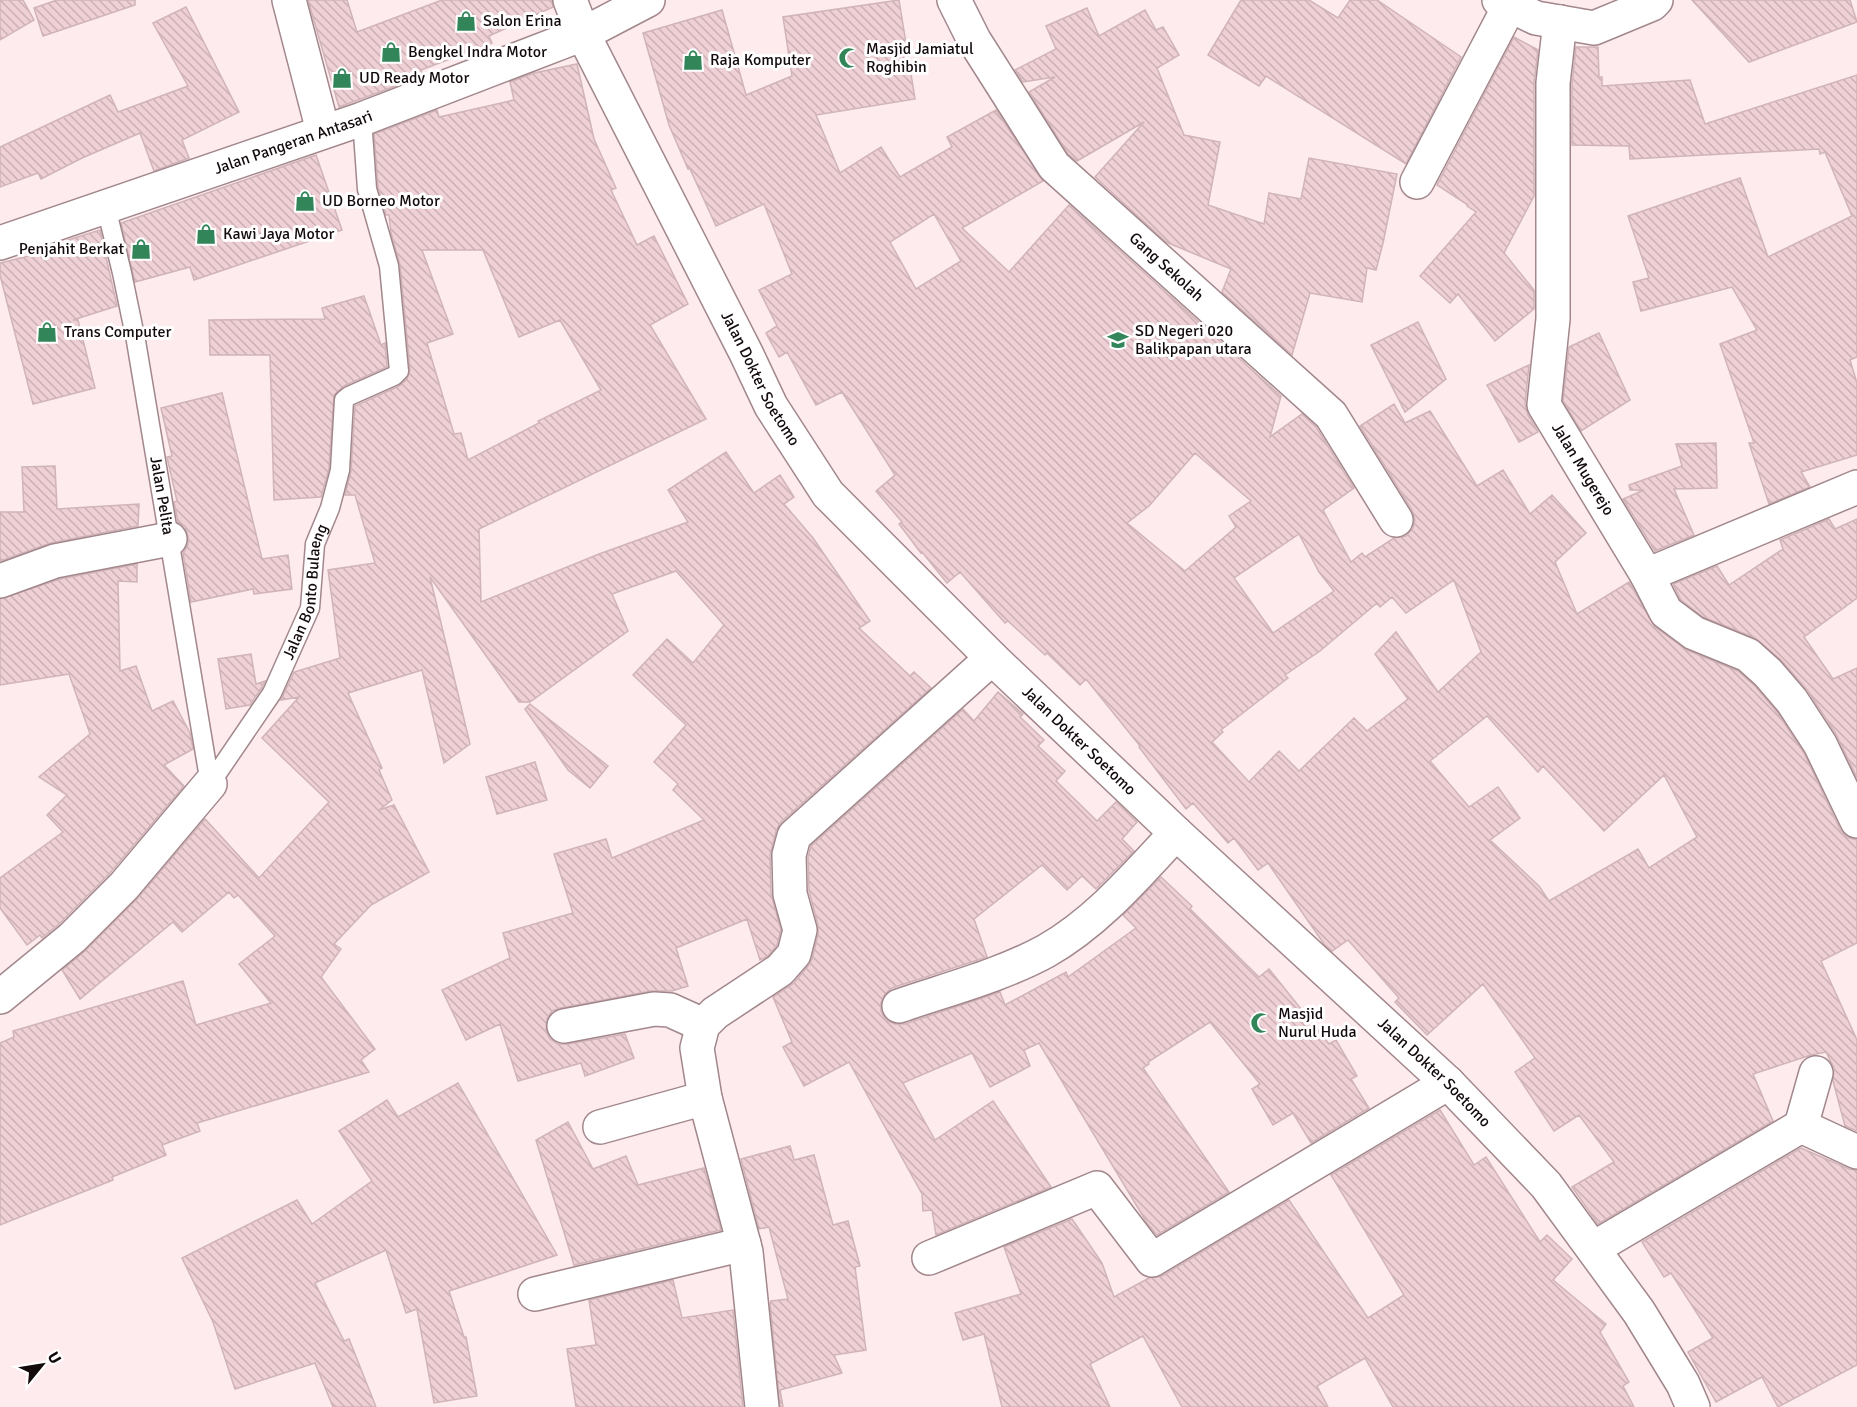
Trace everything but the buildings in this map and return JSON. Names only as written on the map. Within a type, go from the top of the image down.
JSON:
[{"type":"street","points":[[289,0],[323,131]]},
{"type":"street","name":"Jalan Dokter Soetomo","points":[[570,0],[583,34],[746,352],[771,406],[828,494],[992,658],[1176,833],[1448,1083],[1546,1185],[1594,1248],[1638,1312],[1683,1384],[1693,1407]]},
{"type":"street","name":"Jalan Pangeran Antasari","points":[[0,243],[362,118],[583,34],[648,0]]},
{"type":"street","name":"Gang Sekolah","points":[[954,0],[974,40],[1054,166],[1331,415],[1396,520]]},
{"type":"street","points":[[1418,182],[1504,3],[1536,18],[1594,28],[1652,4],[1656,0]]},
{"type":"street","name":"Jalan Mugerejo","points":[[1560,22],[1553,83],[1553,319],[1544,405],[1647,575],[1666,612],[1694,633],[1748,655],[1780,687],[1820,744],[1857,821]]},
{"type":"street","points":[[1647,575],[1857,487]]},
{"type":"street","points":[[0,581],[55,561],[170,539]]},
{"type":"street","points":[[762,1407],[744,1244],[705,1098],[697,1048],[703,1025],[715,1013],[780,970],[794,954],[800,930],[790,894],[789,855],[794,836],[992,658]]},
{"type":"street","name":"Jalan Bonto Bulaeng","points":[[0,997],[72,938],[117,894],[210,784]]},
{"type":"street","points":[[899,1006],[1010,969],[1048,950],[1110,903],[1176,833]]},
{"type":"street","points":[[564,1026],[654,1009],[670,1010],[703,1025]]},
{"type":"street","points":[[1594,1248],[1801,1126],[1816,1073]]},
{"type":"street","points":[[929,1258],[1097,1188],[1152,1260],[1448,1083]]},
{"type":"street","points":[[600,1127],[705,1098]]},
{"type":"street","points":[[1801,1126],[1857,1152]]},
{"type":"street","points":[[535,1294],[744,1244]]},
{"type":"lane","name":"Jalan Bonto Bulaeng","points":[[210,784],[272,693],[309,608],[315,544],[330,508],[340,470],[344,400],[399,371],[389,266],[367,189],[362,118]]},
{"type":"lane","name":"Jalan Pelita","points":[[106,207],[136,341],[210,784]]},
{"type":"place","name":"Salon Erina","points":[[466,21]]},
{"type":"place","name":"Bengkel Indra Motor","points":[[391,52]]},
{"type":"place","name":"Masjid Jamiatul Roghibin","points":[[849,58]]},
{"type":"place","name":"Raja Komputer","points":[[693,60]]},
{"type":"place","name":"UD Ready Motor","points":[[342,78]]},
{"type":"place","name":"UD Borneo Motor","points":[[305,201]]},
{"type":"place","name":"Kawi Jaya Motor","points":[[206,234]]},
{"type":"place","name":"Penjahit Berkat","points":[[141,249]]},
{"type":"place","name":"Trans Computer","points":[[47,332]]},
{"type":"place","name":"SD Negeri 020 Balikpapan utara","points":[[1118,340]]},
{"type":"place","name":"Masjid Nurul Huda","points":[[1261,1023]]}]
